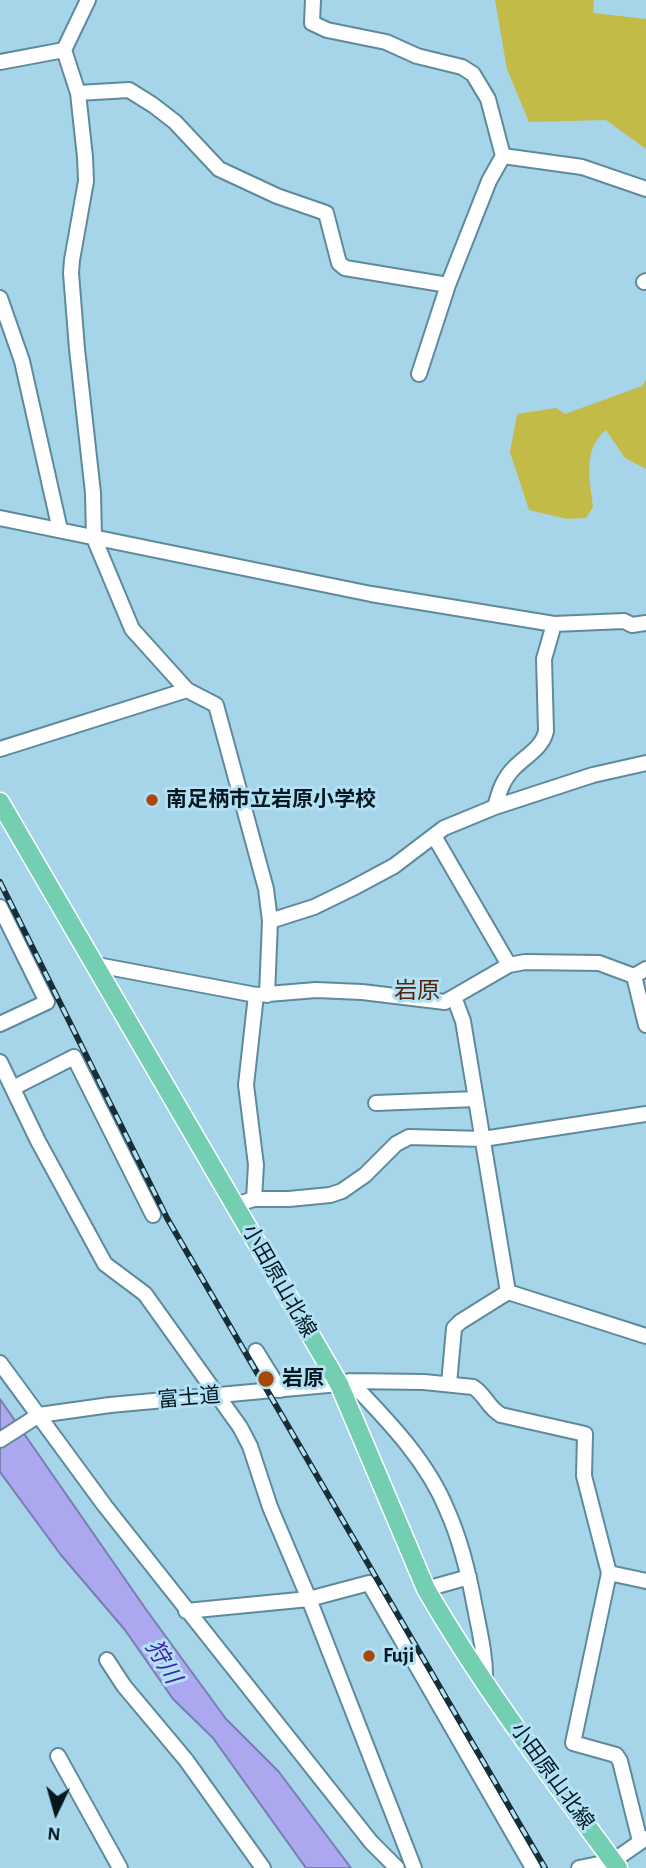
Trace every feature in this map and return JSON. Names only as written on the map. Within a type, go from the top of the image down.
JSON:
[{"type":"main road","name":"小田原山北線","points":[[0,802],[235,1205],[344,1383],[425,1589],[485,1683],[615,1864]]},
{"type":"street","points":[[88,0],[64,50],[78,93],[86,181],[71,273],[76,349],[93,494],[94,538],[132,629],[187,690],[216,705],[255,842],[270,921],[246,1085],[256,1165],[254,1199]]},
{"type":"street","points":[[313,0],[312,23],[386,41],[417,56],[461,67],[473,74],[488,99],[503,156],[489,181],[448,285],[419,374]]},
{"type":"street","points":[[0,62],[64,50]]},
{"type":"street","points":[[78,93],[129,90],[175,121],[219,170],[277,196],[327,213],[339,263],[345,268],[448,285]]},
{"type":"street","points":[[503,156],[582,167],[646,189]]},
{"type":"street","points":[[0,298],[22,361],[60,530]]},
{"type":"street","points":[[0,518],[371,594],[554,624],[624,621],[632,625],[646,623]]},
{"type":"street","points":[[495,807],[499,789],[512,770],[544,741],[544,659],[554,624]]},
{"type":"street","points":[[0,749],[187,690]]},
{"type":"street","points":[[270,921],[314,907],[354,888],[394,866],[444,828],[495,807],[593,775],[646,763]]},
{"type":"street","points":[[434,835],[509,964]]},
{"type":"street","points":[[0,907],[47,1002],[0,1024]]},
{"type":"street","points":[[97,965],[261,995],[316,990],[362,992],[445,1002],[509,964],[558,961],[599,963],[640,972],[646,1025]]},
{"type":"street","points":[[454,997],[463,1021],[508,1292]]},
{"type":"street","points":[[13,1088],[74,1057],[153,1215]]},
{"type":"street","points":[[0,1062],[38,1141],[105,1264],[145,1294],[219,1396],[250,1446],[270,1507],[309,1599],[414,1868]]},
{"type":"street","points":[[376,1103],[476,1099]]},
{"type":"street","points":[[235,1205],[254,1199],[316,1196],[342,1191],[365,1175],[396,1144],[409,1137],[483,1139],[646,1114]]},
{"type":"street","points":[[449,1384],[454,1328],[508,1292],[646,1336]]},
{"type":"street","points":[[256,1351],[280,1390]]},
{"type":"street","points":[[0,1363],[186,1611],[370,1842],[397,1868]]},
{"type":"street","points":[[344,1383],[393,1427],[447,1508],[469,1577],[486,1666],[485,1683]]},
{"type":"street","name":"富士道","points":[[0,1440],[38,1416],[110,1405],[344,1383],[449,1384],[478,1389],[492,1410],[501,1415],[585,1434],[584,1476],[609,1573]]},
{"type":"street","points":[[579,1868],[615,1864],[643,1840],[616,1755],[573,1743],[609,1573],[646,1581]]},
{"type":"street","points":[[425,1589],[469,1577]]},
{"type":"street","points":[[186,1611],[309,1599],[369,1583],[533,1868]]},
{"type":"street","points":[[107,1660],[124,1686],[186,1760],[263,1868]]},
{"type":"street","points":[[58,1756],[120,1868]]},
{"type":"shaded area","points":[[495,0],[594,0],[593,13],[646,19],[646,149],[606,120],[529,122],[507,69]]},
{"type":"shaded area","points":[[646,380],[646,469],[625,458],[606,430],[593,447],[589,476],[593,507],[586,518],[567,519],[529,510],[510,452],[517,414],[556,408],[565,414],[642,386]]},
{"type":"water","name":"狩川","points":[[0,1399],[145,1608],[226,1719],[279,1772],[351,1868],[306,1868],[213,1738],[173,1699],[125,1630],[61,1555],[0,1472]]},
{"type":"railway","points":[[0,882],[167,1218],[545,1868]]},
{"type":"place","name":"南足柄市立岩原小学校","points":[[152,800]]},
{"type":"place","name":"岩原","points":[[266,1379]]},
{"type":"place","name":"Fuji","points":[[369,1656]]},
{"type":"district","name":"岩原","points":[[417,991]]}]
